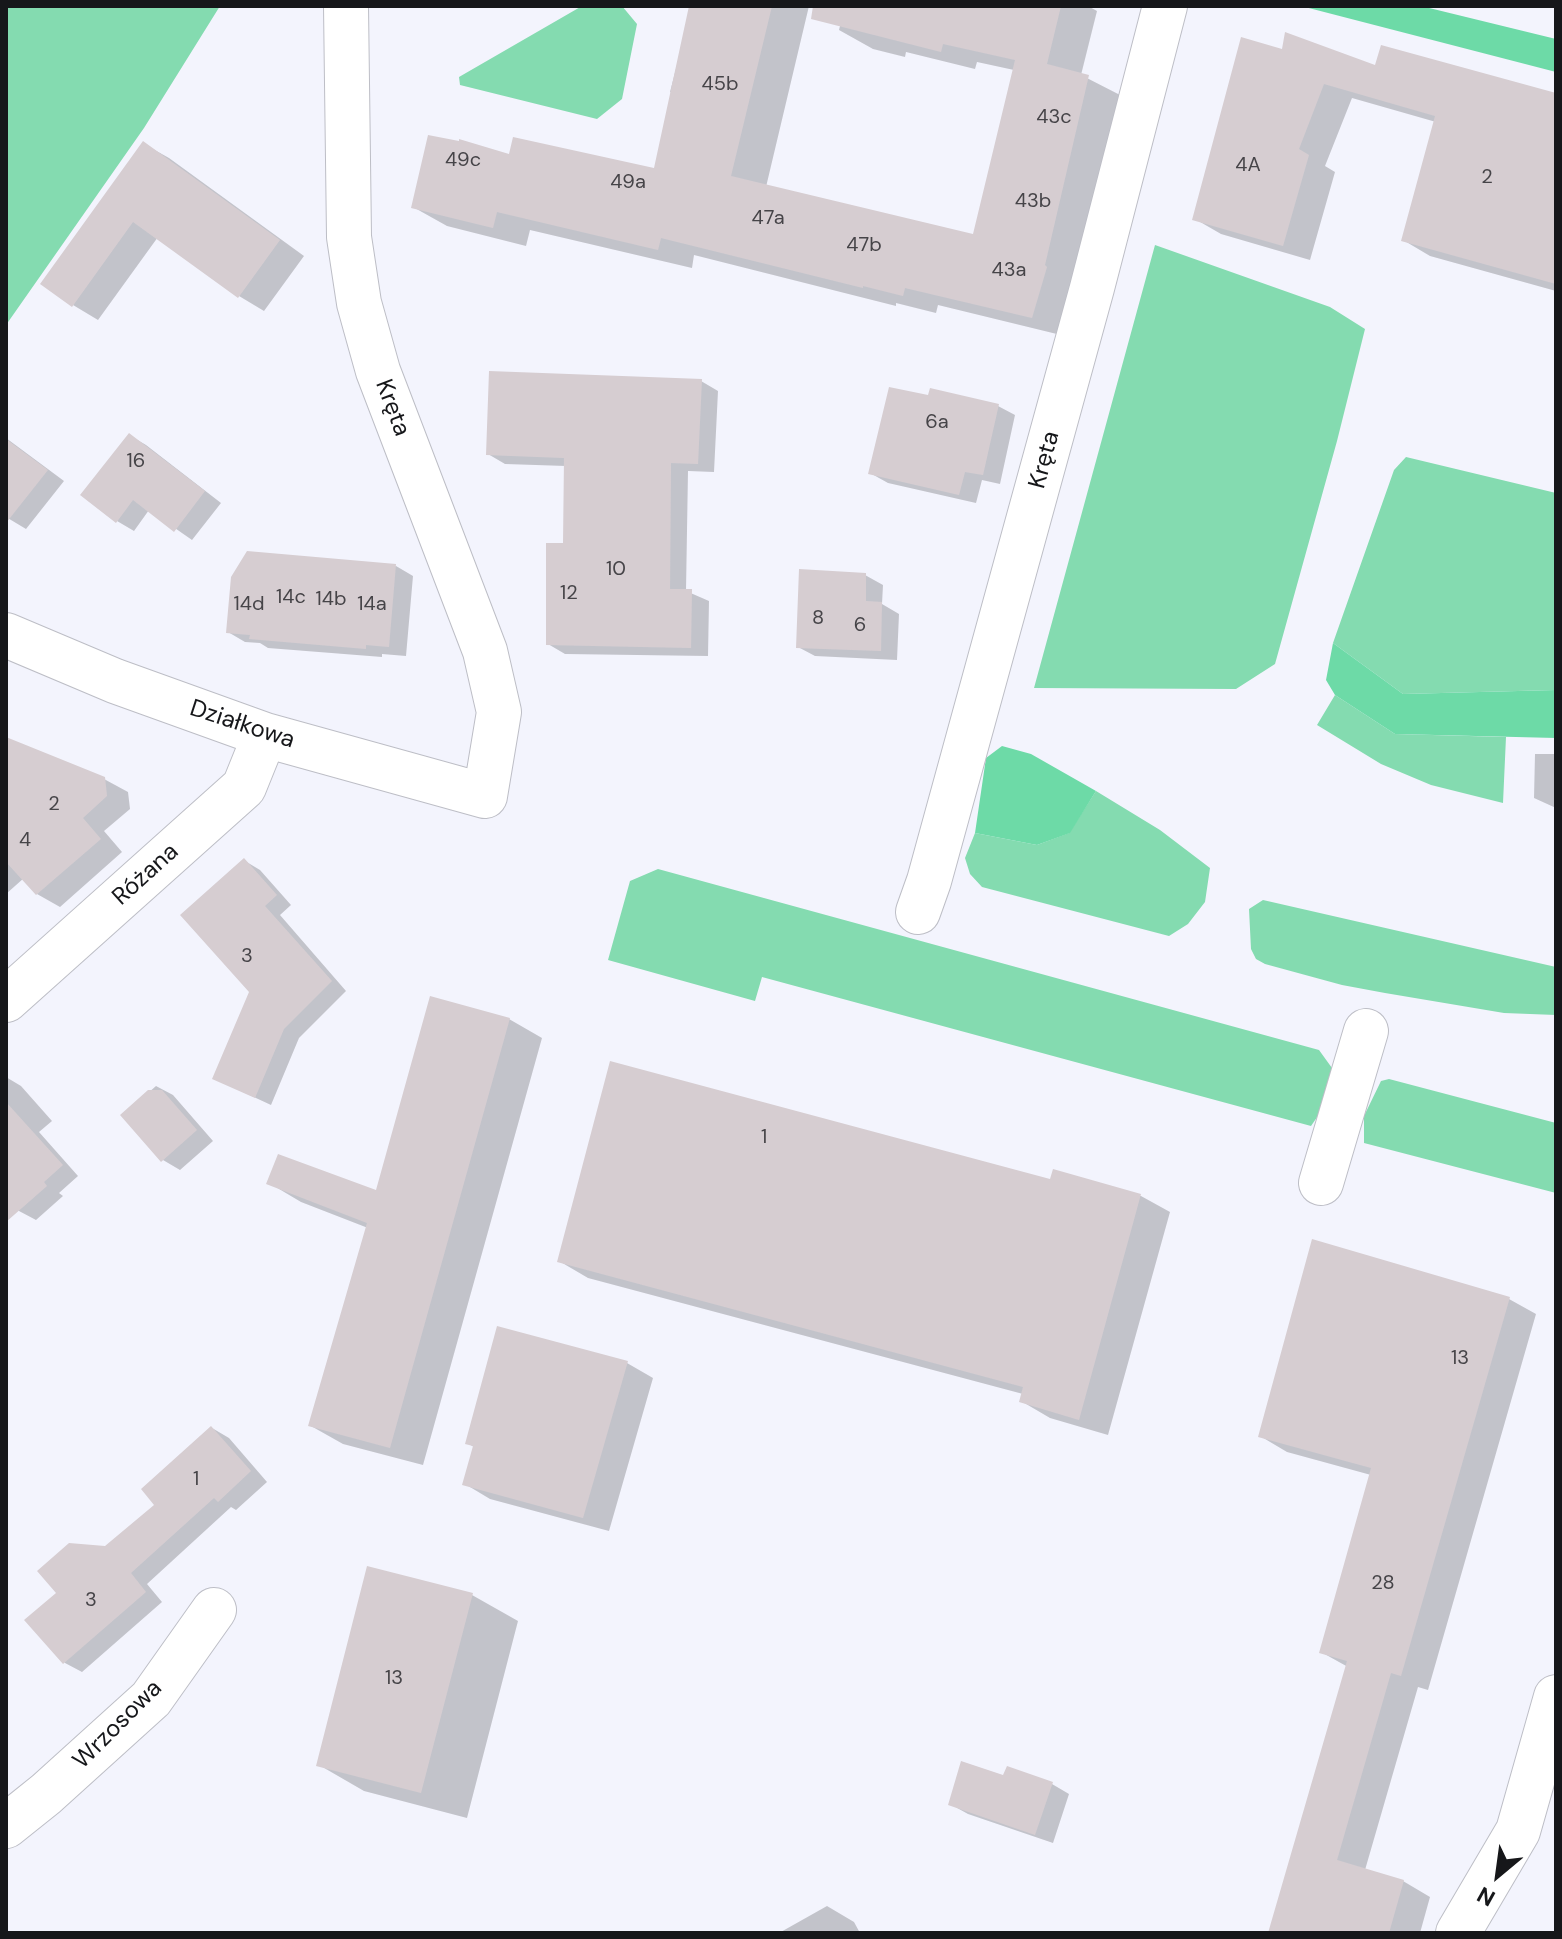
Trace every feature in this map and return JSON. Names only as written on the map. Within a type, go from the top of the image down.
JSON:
[{"type":"street","name":"Kręta","points":[[346,6],[349,237],[359,303],[378,371],[485,651],[499,712],[485,796]]},
{"type":"street","name":"Kręta","points":[[918,912],[1086,311],[1165,6]]},
{"type":"street","name":"Działkowa","points":[[6,635],[115,681],[265,735],[485,796]]},
{"type":"street","name":"Różana","points":[[6,1000],[244,787],[265,735]]},
{"type":"street","points":[[1321,1183],[1366,1031]]},
{"type":"street","name":"Wrzosowa","points":[[6,1826],[151,1699],[214,1610]]},
{"type":"street","points":[[1458,1933],[1518,1831],[1556,1697]]},
{"type":"green space","points":[[6,6],[220,6],[144,128],[6,325]]},
{"type":"green space","points":[[582,6],[622,6],[637,24],[622,99],[597,119],[460,85],[459,77]]},
{"type":"green space","points":[[1301,6],[1421,6],[1556,39],[1556,72]]},
{"type":"green space","points":[[1155,245],[1330,307],[1365,329],[1337,441],[1275,664],[1236,689],[1034,688]]},
{"type":"green space","points":[[1406,457],[1556,493],[1556,690],[1403,694],[1333,643],[1394,470]]},
{"type":"green space","points":[[1333,643],[1403,694],[1556,690],[1556,738],[1395,734],[1335,695],[1326,680]]},
{"type":"green space","points":[[1335,695],[1395,734],[1506,737],[1503,803],[1431,785],[1381,764],[1317,725]]},
{"type":"green space","points":[[1002,746],[1031,754],[1096,791],[1070,833],[1037,845],[975,833],[986,758]]},
{"type":"green space","points":[[1096,791],[1160,830],[1210,868],[1205,902],[1188,924],[1169,936],[982,887],[970,874],[965,858],[975,833],[1037,845],[1069,833]]},
{"type":"green space","points":[[658,869],[1319,1050],[1332,1068],[1322,1110],[1311,1126],[762,977],[755,1001],[608,960],[630,881]]},
{"type":"green space","points":[[1263,900],[1556,967],[1556,1015],[1504,1013],[1385,993],[1265,964],[1256,959],[1251,949],[1249,909]]},
{"type":"green space","points":[[1389,1079],[1556,1123],[1556,1193],[1364,1143],[1364,1116],[1381,1081]]},
{"type":"building","points":[[689,6],[772,6],[731,176],[973,234],[1015,60],[943,44],[941,52],[811,19],[813,6],[1061,6],[1047,64],[1089,75],[1047,267],[1032,318],[905,288],[903,296],[863,288],[661,238],[658,250],[497,212],[493,228],[411,208],[428,135],[459,139],[509,154],[513,137],[654,168]]},
{"type":"building","points":[[1285,32],[1375,65],[1381,45],[1556,93],[1556,284],[1401,241],[1435,116],[1324,84],[1299,149],[1309,155],[1283,246],[1192,220],[1241,37],[1282,49]]},
{"type":"building","points":[[143,141],[280,240],[238,298],[133,222],[72,307],[40,284]]},
{"type":"building","points":[[489,371],[702,379],[698,464],[671,463],[670,589],[692,589],[691,648],[546,645],[546,543],[563,543],[564,458],[486,455]]},
{"type":"building","points":[[889,387],[928,395],[930,388],[999,404],[983,475],[965,472],[959,495],[868,474]]},
{"type":"building","points":[[129,433],[205,491],[174,532],[133,500],[116,523],[80,495]]},
{"type":"building","points":[[6,439],[48,470],[6,523]]},
{"type":"building","points":[[247,551],[396,564],[389,647],[366,645],[366,649],[249,639],[250,635],[226,633],[231,577]]},
{"type":"building","points":[[799,569],[866,573],[866,601],[882,602],[881,651],[796,648]]},
{"type":"building","points":[[6,737],[105,777],[107,796],[83,818],[101,839],[36,895],[6,862]]},
{"type":"building","points":[[244,858],[277,895],[265,906],[332,981],[284,1029],[255,1098],[212,1079],[249,992],[180,915]]},
{"type":"building","points":[[430,996],[510,1018],[390,1448],[308,1426],[367,1223],[266,1184],[278,1154],[376,1190]]},
{"type":"building","points":[[610,1061],[1050,1179],[1053,1169],[1141,1194],[1079,1420],[1019,1402],[1023,1387],[557,1262]]},
{"type":"building","points":[[148,1090],[162,1090],[197,1130],[161,1162],[120,1115]]},
{"type":"building","points":[[6,1102],[63,1165],[44,1182],[47,1186],[6,1222]]},
{"type":"building","points":[[1312,1239],[1510,1297],[1401,1676],[1391,1673],[1337,1860],[1404,1880],[1389,1933],[1268,1933],[1347,1661],[1319,1653],[1371,1468],[1258,1437]]},
{"type":"building","points":[[497,1326],[628,1361],[583,1518],[462,1485],[473,1446],[465,1444]]},
{"type":"building","points":[[211,1426],[251,1471],[218,1502],[214,1498],[131,1573],[146,1592],[63,1664],[24,1620],[56,1593],[37,1571],[69,1543],[105,1546],[154,1505],[141,1489]]},
{"type":"building","points":[[367,1566],[473,1593],[421,1793],[316,1766]]},
{"type":"building","points":[[961,1761],[1003,1775],[1007,1766],[1053,1782],[1035,1835],[948,1805]]}]
